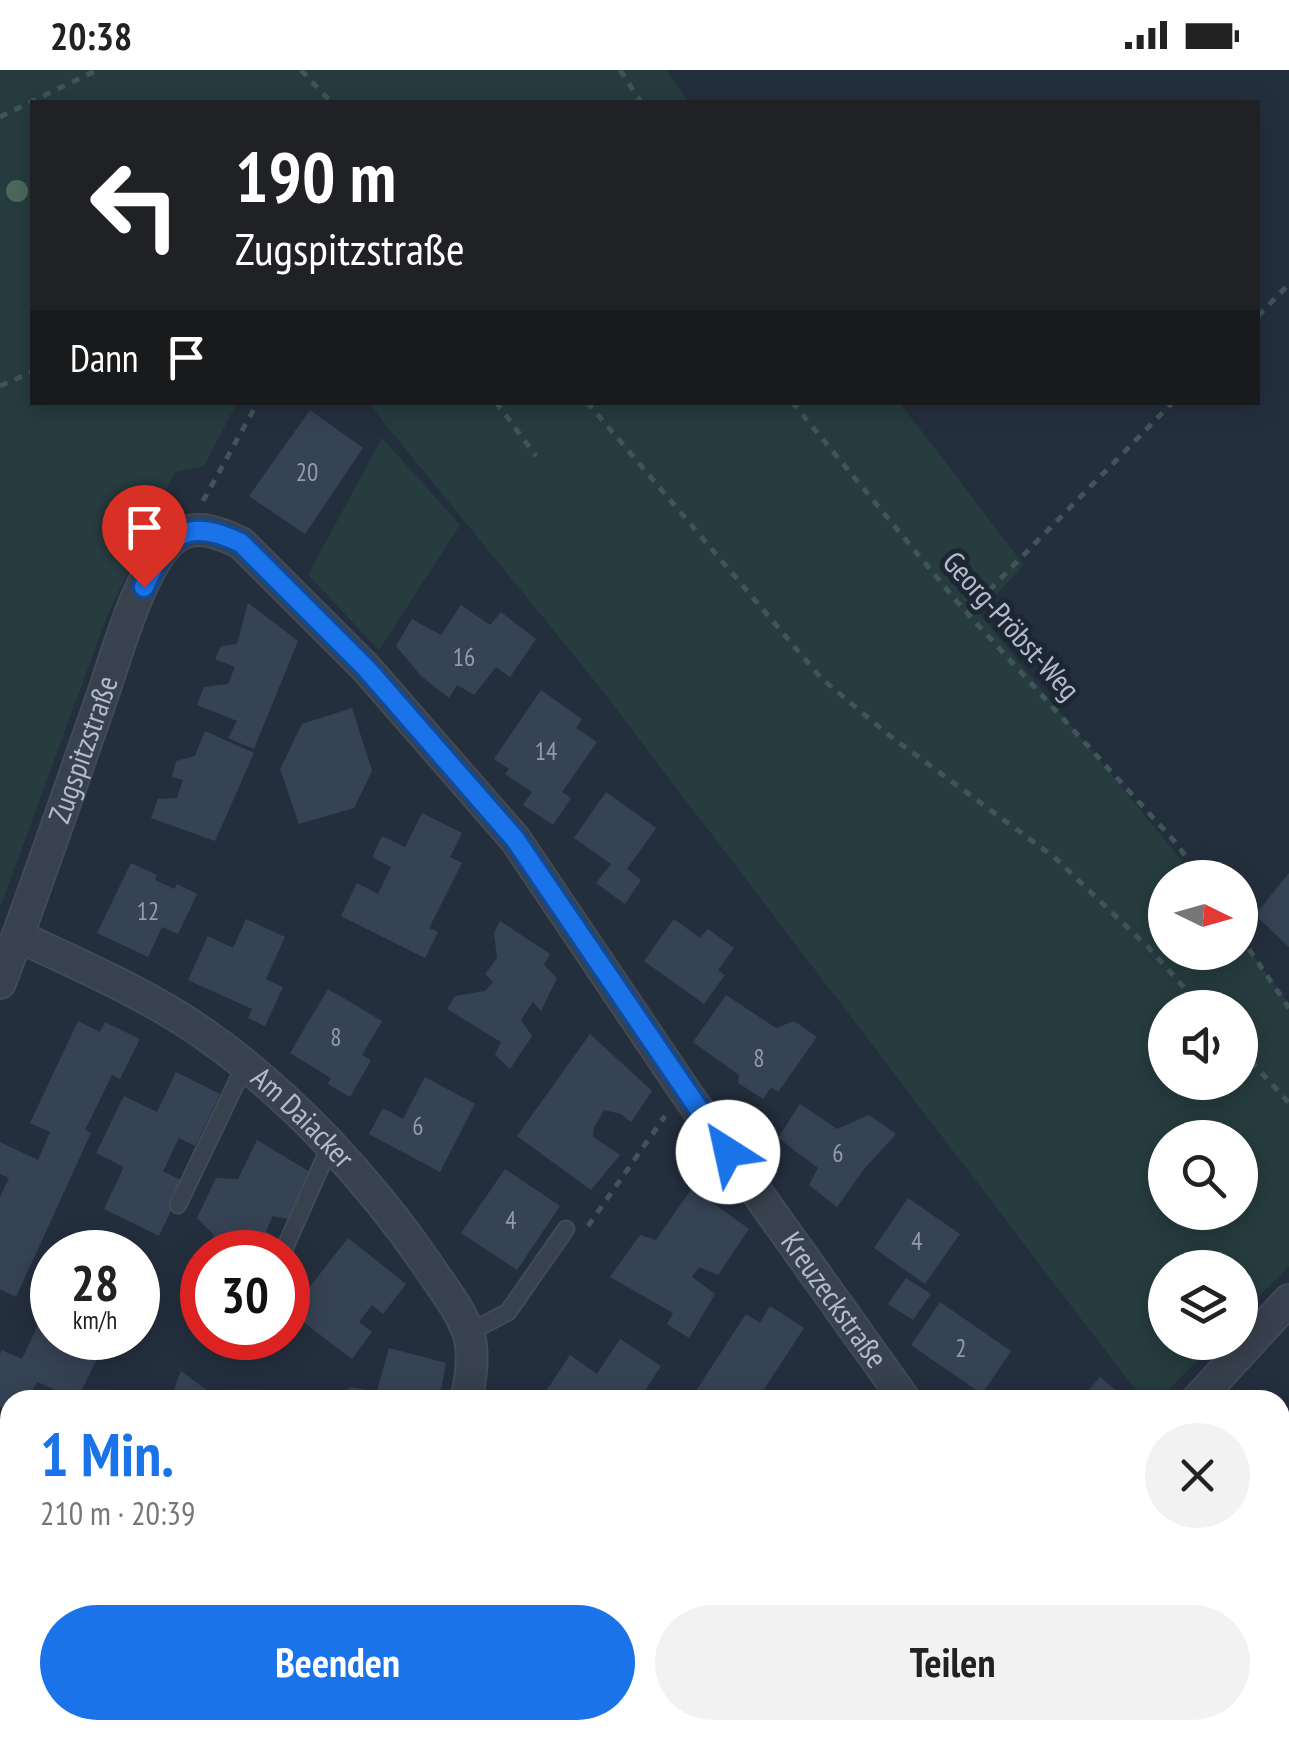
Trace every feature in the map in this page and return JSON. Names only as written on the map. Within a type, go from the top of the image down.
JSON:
[{"type":"street","name":"Zugspitzstraße","points":[[0,983],[154,562],[172,540],[188,530]]},
{"type":"street","name":"Kreuzeckstraße","points":[[188,530],[214,530],[241,543],[366,668],[515,839],[684,1090],[898,1390]]},
{"type":"street","name":"Am Daiacker","points":[[18,936],[157,1006],[207,1036],[330,1146],[389,1208],[448,1295],[468,1333],[472,1362],[468,1390]]},
{"type":"street","points":[[1206,1390],[1289,1300]]},
{"type":"lane","points":[[178,1205],[244,1067]]},
{"type":"lane","points":[[292,1230],[330,1146]]},
{"type":"lane","points":[[468,1333],[508,1312],[566,1229]]},
{"type":"path","points":[[35,100],[97,70]]},
{"type":"path","points":[[301,70],[329,100]]},
{"type":"path","points":[[620,70],[640,100]]},
{"type":"path","points":[[0,117],[30,102]]},
{"type":"path","points":[[1260,314],[1289,284]]},
{"type":"path","points":[[0,386],[30,373]]},
{"type":"path","points":[[188,530],[256,405]]},
{"type":"path","points":[[498,405],[536,456]]},
{"type":"path","points":[[591,405],[822,678],[890,736],[1054,857],[1149,948],[1186,990]]},
{"type":"path","name":"Georg-Pröbst-Weg","points":[[795,405],[968,613],[1188,860]]},
{"type":"path","points":[[968,613],[1170,405]]},
{"type":"path","points":[[1258,962],[1289,1008]]},
{"type":"path","points":[[1258,1069],[1289,1103]]},
{"type":"green space","points":[[0,70],[666,70],[688,100],[30,100],[30,405],[236,405],[204,466],[175,472],[107,616],[0,908]]},
{"type":"green space","points":[[370,405],[902,405],[1024,565],[979,613],[1181,860],[1148,860],[1148,970],[1258,970],[1258,962],[1289,1003],[1289,1266],[1258,1298],[1258,1250],[1148,1250],[1148,1360],[1198,1360],[1169,1390],[1135,1390],[594,680]]},
{"type":"green space","points":[[382,438],[460,525],[379,650],[308,575]]},
{"type":"building","points":[[310,410],[363,448],[305,534],[249,496]]},
{"type":"building","points":[[248,603],[298,641],[254,749],[228,738],[237,721],[197,705],[204,687],[228,684],[235,667],[215,659],[221,646],[237,644]]},
{"type":"building","points":[[461,605],[490,625],[501,612],[536,639],[510,677],[496,667],[474,695],[457,685],[449,698],[421,676],[396,646],[412,619],[441,635]]},
{"type":"building","points":[[541,690],[582,719],[576,728],[597,742],[562,792],[571,798],[553,825],[523,805],[532,792],[505,774],[509,769],[494,759]]},
{"type":"building","points":[[352,708],[372,771],[354,808],[299,824],[280,769],[302,724]]},
{"type":"building","points":[[205,731],[254,753],[215,841],[151,818],[158,799],[177,798],[183,780],[172,777],[176,761],[195,756]]},
{"type":"building","points":[[606,792],[656,828],[627,869],[641,880],[625,904],[596,883],[611,864],[574,838]]},
{"type":"building","points":[[422,813],[462,833],[450,857],[462,863],[429,928],[438,932],[425,958],[341,916],[357,883],[378,894],[391,867],[372,857],[382,836],[405,847]]},
{"type":"building","points":[[131,863],[157,875],[155,880],[174,889],[177,884],[197,894],[178,934],[162,927],[148,957],[97,933]]},
{"type":"building","points":[[1289,873],[1289,947],[1258,918],[1258,911]]},
{"type":"building","points":[[246,919],[285,937],[266,979],[283,987],[265,1026],[248,1018],[252,1009],[188,980],[208,936],[233,948]]},
{"type":"building","points":[[674,919],[700,938],[708,929],[734,948],[718,970],[725,975],[704,1004],[644,961]]},
{"type":"building","points":[[500,921],[550,954],[544,965],[557,978],[541,1011],[533,1002],[521,1020],[532,1036],[510,1069],[495,1055],[501,1042],[447,1009],[455,996],[485,991],[493,982],[485,974],[497,958],[494,933]]},
{"type":"building","points":[[328,989],[382,1021],[362,1055],[371,1060],[350,1097],[328,1084],[331,1078],[290,1053]]},
{"type":"building","points":[[726,995],[776,1028],[794,1021],[817,1037],[778,1092],[771,1087],[763,1099],[738,1083],[739,1075],[693,1042]]},
{"type":"building","points":[[78,1021],[100,1032],[105,1022],[140,1039],[120,1079],[112,1075],[85,1130],[91,1133],[47,1230],[30,1230],[30,1266],[16,1297],[0,1289],[0,1197],[9,1178],[0,1174],[0,1142],[38,1160],[50,1132],[30,1123]]},
{"type":"building","points":[[590,1034],[652,1091],[631,1122],[621,1114],[604,1110],[593,1137],[620,1155],[591,1190],[517,1136]]},
{"type":"building","points":[[176,1072],[220,1094],[195,1146],[179,1138],[163,1171],[184,1182],[160,1234],[160,1230],[147,1230],[104,1209],[124,1167],[96,1153],[124,1096],[157,1112]]},
{"type":"building","points":[[425,1077],[475,1104],[440,1172],[369,1134],[383,1108],[403,1119]]},
{"type":"building","points":[[800,1104],[837,1129],[869,1115],[896,1134],[837,1207],[809,1185],[818,1168],[778,1138]]},
{"type":"building","points":[[257,1140],[310,1172],[288,1219],[273,1216],[266,1230],[209,1230],[197,1218],[216,1178],[238,1179]]},
{"type":"building","points":[[505,1169],[560,1206],[517,1270],[461,1233]]},
{"type":"building","points":[[692,1188],[749,1229],[718,1275],[699,1267],[692,1277],[715,1294],[689,1338],[667,1324],[673,1313],[610,1277],[640,1235],[656,1240]]},
{"type":"building","points":[[908,1198],[960,1234],[925,1284],[874,1248]]},
{"type":"building","points":[[348,1238],[406,1284],[383,1314],[372,1305],[359,1322],[372,1332],[352,1359],[310,1327],[310,1286]]},
{"type":"building","points":[[906,1278],[931,1294],[913,1320],[888,1304]]},
{"type":"building","points":[[940,1302],[1011,1351],[985,1390],[976,1390],[911,1345]]},
{"type":"building","points":[[770,1306],[804,1328],[764,1390],[697,1390],[746,1314],[760,1323]]},
{"type":"building","points":[[620,1339],[661,1366],[645,1390],[547,1390],[570,1355],[597,1374]]},
{"type":"building","points":[[30,1342],[30,1360],[96,1360],[82,1390],[55,1390],[37,1382],[33,1390],[0,1390],[2,1350],[22,1359]]},
{"type":"building","points":[[389,1348],[446,1363],[441,1390],[377,1390]]},
{"type":"building","points":[[181,1371],[206,1390],[174,1390]]},
{"type":"building","points":[[1100,1377],[1115,1390],[1089,1390]]},
{"type":"route","points":[[144,587],[154,562],[172,540],[188,530],[214,530],[241,543],[366,668],[515,839],[728,1152]]}]
